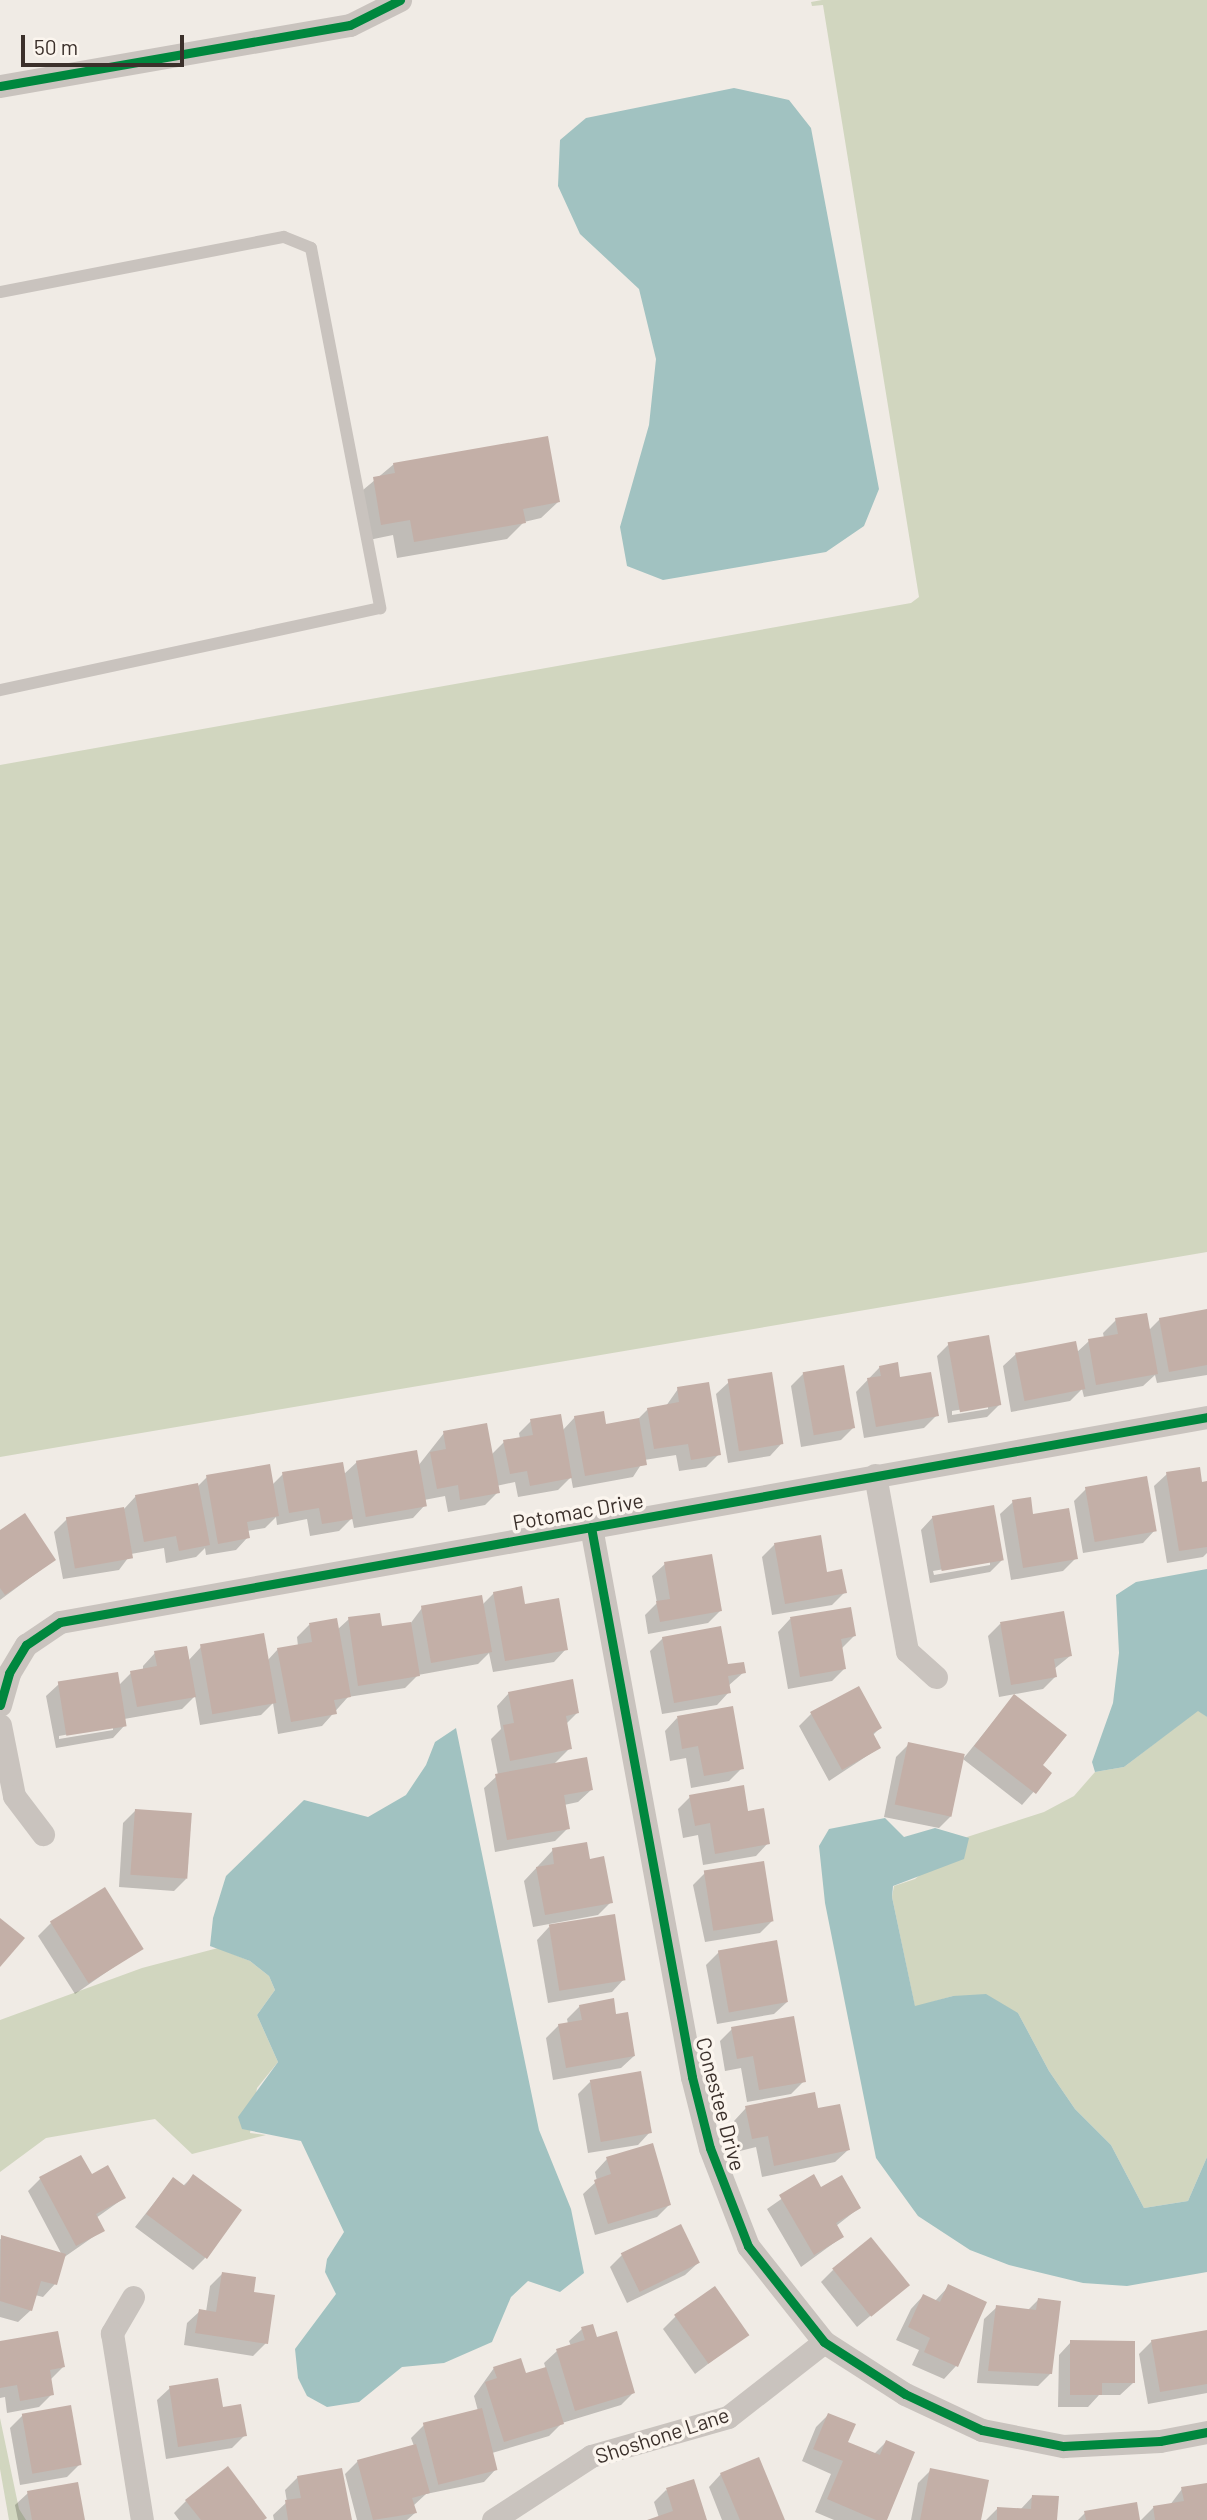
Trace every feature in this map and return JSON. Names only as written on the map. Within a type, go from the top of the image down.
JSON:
[{"type":"street","points":[[0,86],[350,25],[400,0]]},
{"type":"street","name":"Potomac Drive","points":[[0,1704],[9,1674],[26,1645],[60,1622],[1207,1417]]},
{"type":"street","points":[[875,1475],[907,1651],[936,1677]]},
{"type":"street","name":"Conestee Drive","points":[[591,1527],[692,2077],[710,2148],[748,2246],[824,2342],[905,2394],[982,2430],[1063,2446],[1160,2441],[1207,2432]]},
{"type":"street","points":[[0,1726],[14,1796],[43,1834]]},
{"type":"street","points":[[134,2297],[112,2333],[142,2520]]},
{"type":"street","name":"Shoshone Lane","points":[[493,2520],[591,2456],[728,2417],[824,2342]]},
{"type":"lane","points":[[0,292],[284,237],[312,248],[380,608],[0,690]]},
{"type":"green space","points":[[1207,0],[1207,1252],[0,1457],[0,765],[911,603],[919,597],[823,5],[812,6],[811,2]]},
{"type":"green space","points":[[1198,1710],[1207,1717],[1207,2157],[1188,2201],[1144,2208],[1111,2145],[1075,2109],[1049,2071],[1018,2013],[953,1996],[915,2007],[892,1897],[894,1886],[915,1879],[967,1837],[1044,1812],[1074,1796],[1095,1772],[1124,1767]]},
{"type":"green space","points":[[218,1948],[250,1961],[269,1976],[275,1990],[257,2015],[278,2062],[257,2088],[250,2133],[266,2135],[192,2154],[155,2119],[46,2138],[0,2172],[0,2020],[142,1968]]},
{"type":"green space","points":[[0,2418],[19,2509],[26,2520],[9,2520],[0,2469]]},
{"type":"water","points":[[734,88],[789,100],[811,128],[879,489],[864,526],[826,552],[663,580],[627,566],[620,527],[649,425],[656,359],[639,289],[580,234],[558,186],[560,140],[586,118]]},
{"type":"water","points":[[1207,1569],[1207,1717],[1198,1711],[1124,1767],[1095,1772],[1092,1762],[1113,1703],[1119,1653],[1116,1595],[1136,1582]]},
{"type":"water","points":[[456,1728],[539,2130],[571,2209],[584,2273],[560,2292],[528,2281],[511,2297],[492,2342],[444,2363],[402,2367],[359,2402],[327,2407],[307,2396],[298,2378],[295,2349],[336,2294],[325,2272],[327,2259],[344,2232],[301,2141],[242,2129],[238,2117],[278,2062],[257,2015],[275,1990],[269,1976],[250,1961],[210,1946],[213,1918],[226,1876],[304,1800],[368,1817],[406,1795],[426,1765],[435,1742]]},
{"type":"water","points":[[885,1818],[904,1837],[935,1828],[969,1838],[964,1859],[893,1886],[892,1897],[915,2006],[953,1996],[986,1994],[1018,2013],[1049,2071],[1075,2109],[1111,2145],[1144,2208],[1188,2201],[1207,2157],[1207,2272],[1127,2286],[1083,2283],[1009,2265],[970,2250],[918,2216],[876,2158],[825,1903],[819,1846],[829,1829]]},
{"type":"building","points":[[548,436],[560,502],[523,509],[526,523],[414,542],[410,520],[381,525],[373,477],[395,473],[393,463]]},
{"type":"building","points":[[1207,1309],[1207,1365],[1169,1372],[1159,1318]]},
{"type":"building","points":[[1147,1313],[1158,1374],[1096,1385],[1088,1339],[1118,1334],[1115,1318]]},
{"type":"building","points":[[989,1335],[1001,1405],[960,1412],[948,1342]]},
{"type":"building","points":[[1076,1341],[1085,1389],[1024,1401],[1015,1353]]},
{"type":"building","points":[[898,1362],[900,1377],[931,1372],[939,1416],[876,1427],[867,1378],[881,1376],[879,1366]]},
{"type":"building","points":[[844,1365],[855,1428],[814,1435],[803,1372]]},
{"type":"building","points":[[772,1372],[783,1444],[739,1451],[728,1379]]},
{"type":"building","points":[[709,1382],[721,1455],[691,1460],[688,1444],[654,1449],[647,1408],[679,1402],[677,1387]]},
{"type":"building","points":[[604,1411],[606,1424],[639,1418],[647,1465],[585,1476],[574,1416]]},
{"type":"building","points":[[561,1414],[572,1478],[530,1486],[527,1471],[510,1474],[503,1440],[533,1435],[530,1419]]},
{"type":"building","points":[[487,1423],[500,1493],[460,1500],[458,1485],[437,1489],[430,1452],[446,1449],[443,1431]]},
{"type":"building","points":[[417,1450],[427,1506],[366,1517],[356,1461]]},
{"type":"building","points":[[343,1462],[353,1519],[322,1524],[319,1508],[289,1513],[282,1472]]},
{"type":"building","points":[[270,1464],[279,1516],[247,1522],[250,1538],[218,1544],[206,1475]]},
{"type":"building","points":[[1200,1467],[1202,1482],[1207,1481],[1207,1547],[1179,1551],[1166,1472]]},
{"type":"building","points":[[1147,1476],[1157,1531],[1095,1542],[1085,1487]]},
{"type":"building","points":[[198,1483],[210,1545],[179,1551],[176,1536],[144,1542],[135,1495]]},
{"type":"building","points":[[1031,1497],[1033,1514],[1069,1508],[1078,1559],[1023,1568],[1012,1500]]},
{"type":"building","points":[[994,1505],[1004,1560],[942,1571],[932,1516]]},
{"type":"building","points":[[124,1507],[133,1558],[75,1568],[66,1517]]},
{"type":"building","points":[[25,1513],[56,1560],[5,1595],[0,1588],[0,1530]]},
{"type":"building","points":[[821,1535],[827,1572],[842,1569],[847,1593],[785,1604],[774,1543]]},
{"type":"building","points":[[712,1554],[722,1611],[660,1622],[656,1601],[670,1599],[664,1562]]},
{"type":"building","points":[[522,1586],[525,1604],[559,1598],[568,1650],[505,1661],[493,1592]]},
{"type":"building","points":[[482,1595],[492,1652],[431,1663],[421,1606]]},
{"type":"building","points":[[851,1607],[856,1636],[841,1639],[846,1669],[800,1677],[790,1617]]},
{"type":"building","points":[[1064,1611],[1072,1656],[1054,1659],[1057,1677],[1011,1685],[1000,1622]]},
{"type":"building","points":[[380,1613],[382,1626],[411,1622],[420,1676],[358,1686],[348,1617]]},
{"type":"building","points":[[337,1618],[351,1697],[334,1700],[337,1714],[291,1722],[277,1648],[312,1642],[309,1623]]},
{"type":"building","points":[[721,1626],[728,1664],[744,1662],[746,1673],[728,1676],[731,1693],[674,1703],[662,1637]]},
{"type":"building","points":[[264,1633],[276,1703],[212,1714],[200,1644]]},
{"type":"building","points":[[187,1646],[196,1697],[137,1707],[130,1671],[157,1666],[154,1651]]},
{"type":"building","points":[[118,1672],[127,1726],[66,1736],[58,1682]]},
{"type":"building","points":[[573,1679],[579,1713],[566,1716],[572,1749],[510,1761],[503,1725],[514,1723],[508,1692]]},
{"type":"building","points":[[859,1686],[882,1728],[873,1733],[881,1748],[842,1770],[810,1712]]},
{"type":"building","points":[[1014,1694],[1067,1735],[1043,1765],[1052,1773],[1036,1794],[974,1746]]},
{"type":"building","points":[[733,1706],[744,1769],[704,1776],[698,1746],[682,1749],[677,1716]]},
{"type":"building","points":[[908,1742],[965,1754],[951,1817],[895,1805]]},
{"type":"building","points":[[587,1757],[593,1790],[564,1795],[570,1829],[507,1840],[495,1774]]},
{"type":"building","points":[[744,1785],[748,1811],[764,1808],[770,1844],[715,1854],[710,1823],[695,1826],[689,1795]]},
{"type":"building","points":[[135,1809],[192,1813],[187,1879],[130,1875]]},
{"type":"building","points":[[587,1842],[590,1859],[604,1856],[613,1903],[545,1915],[536,1867],[554,1864],[552,1848]]},
{"type":"building","points":[[764,1861],[774,1921],[713,1931],[704,1871]]},
{"type":"building","points":[[105,1887],[144,1949],[89,1983],[50,1921]]},
{"type":"building","points":[[615,1914],[625,1980],[559,1991],[549,1924]]},
{"type":"building","points":[[0,1918],[25,1938],[0,1967]]},
{"type":"building","points":[[777,1940],[788,2002],[729,2012],[718,1950]]},
{"type":"building","points":[[614,1998],[616,2014],[628,2012],[635,2056],[566,2068],[558,2024],[582,2020],[579,2005]]},
{"type":"building","points":[[794,2016],[806,2082],[759,2090],[753,2056],[737,2059],[731,2027]]},
{"type":"building","points":[[641,2071],[652,2133],[601,2142],[590,2080]]},
{"type":"building","points":[[815,2092],[818,2108],[840,2104],[850,2150],[774,2166],[768,2136],[752,2139],[745,2106]]},
{"type":"building","points":[[653,2143],[671,2205],[608,2224],[594,2180],[611,2174],[606,2157]]},
{"type":"building","points":[[81,2155],[92,2174],[108,2165],[126,2198],[96,2214],[105,2231],[76,2246],[39,2177]]},
{"type":"building","points":[[193,2174],[242,2210],[207,2259],[146,2214],[173,2177],[185,2186]]},
{"type":"building","points":[[814,2174],[821,2187],[842,2175],[861,2208],[836,2223],[844,2237],[814,2255],[779,2195]]},
{"type":"building","points":[[681,2224],[700,2263],[640,2292],[621,2253]]},
{"type":"building","points":[[1,2235],[66,2254],[57,2285],[41,2281],[32,2311],[0,2301]]},
{"type":"building","points":[[871,2237],[910,2285],[871,2317],[832,2268]]},
{"type":"building","points":[[222,2272],[256,2277],[254,2292],[275,2295],[268,2344],[195,2333],[199,2309],[216,2312]]},
{"type":"building","points":[[948,2284],[987,2302],[958,2367],[924,2352],[930,2338],[908,2327],[923,2294],[940,2302]]},
{"type":"building","points":[[715,2286],[749,2335],[708,2364],[674,2315]]},
{"type":"building","points":[[1038,2298],[1061,2301],[1052,2374],[988,2371],[996,2305],[1036,2310]]},
{"type":"building","points":[[593,2324],[597,2337],[617,2331],[635,2393],[575,2411],[556,2349],[585,2340],[581,2327]]},
{"type":"building","points":[[1207,2330],[1207,2384],[1160,2392],[1151,2340]]},
{"type":"building","points":[[58,2331],[65,2367],[50,2370],[54,2395],[20,2401],[17,2385],[0,2388],[0,2341]]},
{"type":"building","points":[[1070,2340],[1135,2341],[1135,2383],[1102,2383],[1102,2395],[1070,2395]]},
{"type":"building","points":[[521,2358],[526,2373],[546,2367],[564,2424],[504,2442],[485,2382],[497,2378],[493,2367]]},
{"type":"building","points":[[218,2378],[223,2407],[241,2404],[247,2436],[178,2447],[169,2386]]},
{"type":"building","points":[[71,2405],[82,2465],[32,2474],[22,2414]]},
{"type":"building","points":[[482,2408],[497,2470],[438,2485],[423,2423]]},
{"type":"building","points":[[828,2413],[856,2424],[848,2442],[880,2455],[886,2440],[915,2452],[887,2520],[876,2520],[827,2499],[843,2461],[813,2449]]},
{"type":"building","points":[[416,2444],[430,2493],[412,2498],[417,2513],[373,2520],[357,2460]]},
{"type":"building","points":[[759,2457],[785,2520],[740,2520],[720,2473]]},
{"type":"building","points":[[228,2466],[267,2518],[201,2520],[185,2500]]},
{"type":"building","points":[[342,2468],[352,2520],[288,2520],[285,2500],[301,2498],[297,2476]]},
{"type":"building","points":[[930,2468],[989,2480],[981,2520],[920,2520]]},
{"type":"building","points":[[694,2479],[707,2520],[647,2520],[673,2511],[666,2488]]},
{"type":"building","points":[[78,2482],[85,2520],[32,2520],[27,2491]]},
{"type":"building","points":[[1207,2483],[1207,2520],[1155,2520],[1153,2506],[1184,2501],[1181,2487]]},
{"type":"building","points":[[1032,2495],[1059,2496],[1057,2520],[997,2520],[997,2507],[1031,2509]]},
{"type":"building","points":[[1137,2502],[1140,2520],[1086,2520],[1084,2511]]},
{"type":"cycle path","points":[[0,86],[350,25],[400,0]]},
{"type":"cycle path","points":[[0,1705],[9,1673],[26,1645],[60,1622],[1207,1417]]},
{"type":"cycle path","points":[[591,1527],[692,2077],[710,2148],[748,2246],[824,2342],[905,2394],[982,2430],[1063,2446],[1160,2441],[1207,2432]]}]
